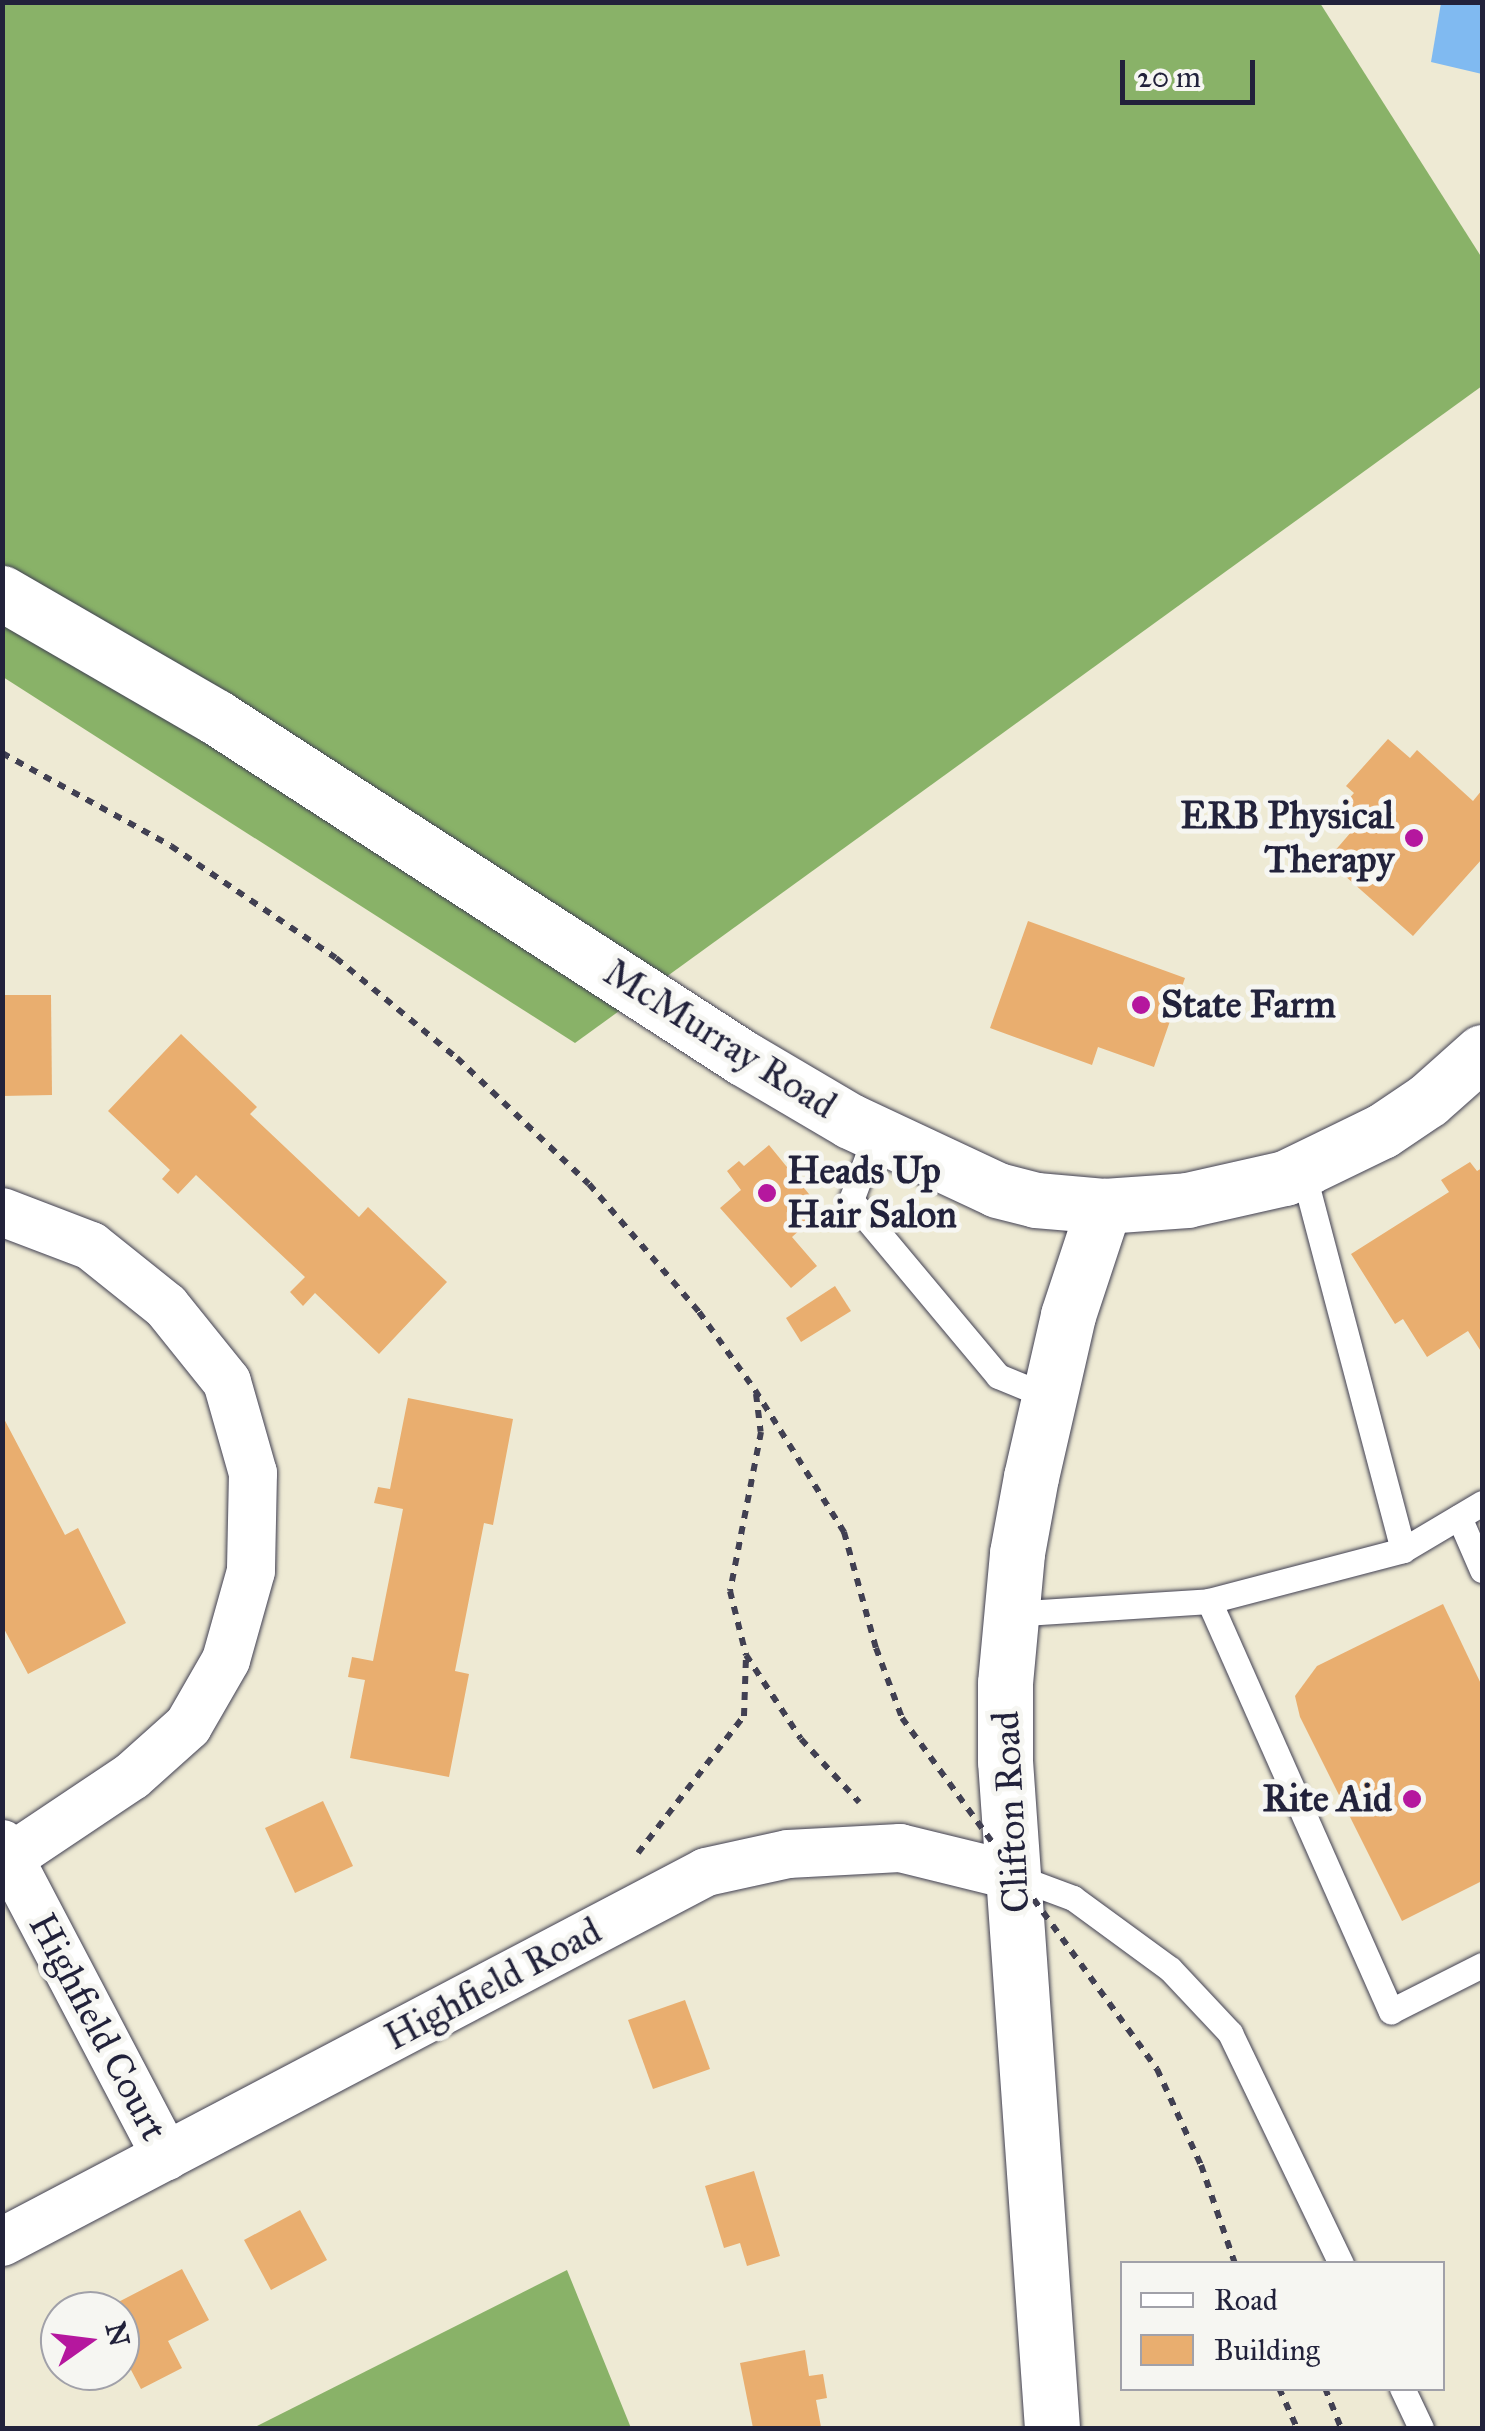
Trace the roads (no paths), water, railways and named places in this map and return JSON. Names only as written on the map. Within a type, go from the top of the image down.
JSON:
[{"type":"main road","name":"McMurray Road","points":[[2,593],[216,717],[743,1058],[876,1134],[997,1190],[1036,1200],[1104,1206],[1234,1192],[1304,1171],[1382,1131],[1428,1100],[1482,1052]]},
{"type":"main road","name":"Clifton Road","points":[[1052,2428],[1005,1742],[1010,1614],[1017,1553],[1049,1397],[1086,1250],[1104,1206]]},
{"type":"street","points":[[2,1212],[91,1246],[166,1306],[227,1382],[254,1473],[251,1571],[226,1660],[188,1726],[132,1776],[5,1855]]},
{"type":"street","name":"Highfield Road","points":[[2,2242],[706,1872],[788,1854],[900,1848],[1014,1876]]},
{"type":"street","name":"Highfield Court","points":[[5,1855],[166,2157]]},
{"type":"lane","points":[[876,1134],[851,1200],[998,1376],[1049,1397]]},
{"type":"lane","points":[[1304,1171],[1403,1550]]},
{"type":"lane","points":[[1010,1614],[1208,1601],[1403,1550],[1482,1504]]},
{"type":"lane","points":[[1459,1517],[1482,1570]]},
{"type":"lane","points":[[1208,1601],[1390,2011],[1482,1965]]},
{"type":"lane","points":[[1014,1876],[1073,1898],[1170,1969],[1230,2032],[1339,2261]]},
{"type":"lane","points":[[1403,2391],[1421,2428]]},
{"type":"water","points":[[1441,3],[1482,3],[1482,74],[1431,62]]},
{"type":"place","name":"ERB Physical Therapy","points":[[1414,838]]},
{"type":"place","name":"State Farm","points":[[1141,1005]]},
{"type":"place","name":"Heads Up Hair Salon","points":[[767,1193]]},
{"type":"place","name":"Rite Aid","points":[[1412,1799]]}]
